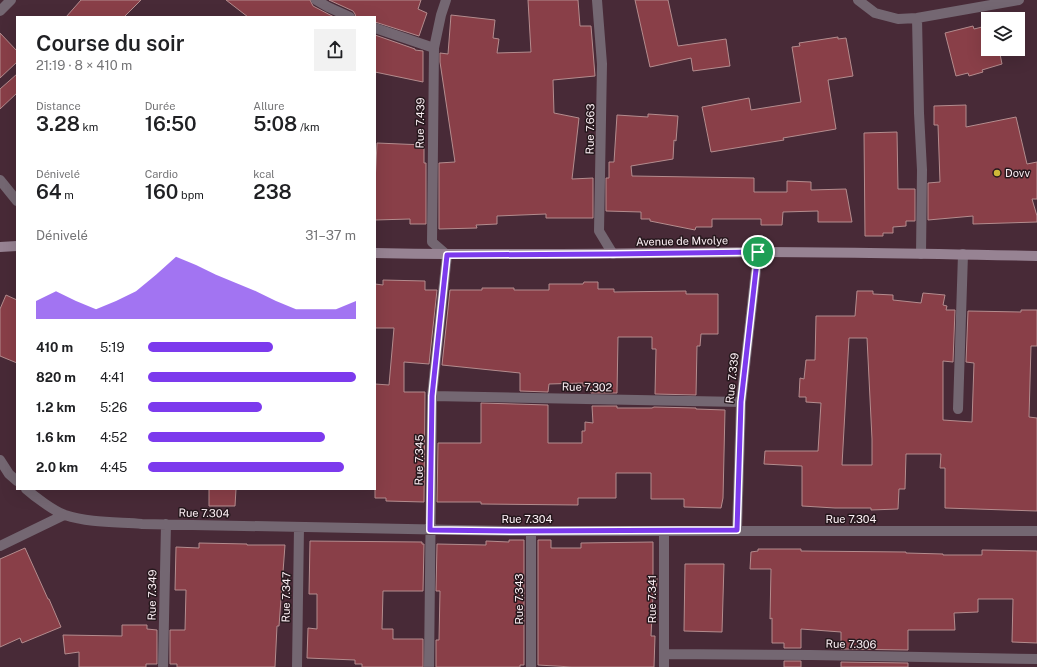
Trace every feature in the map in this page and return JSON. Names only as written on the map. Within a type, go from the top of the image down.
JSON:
[{"type":"main road","points":[[0,247],[16,246]]},
{"type":"main road","name":"Avenue de Mvolye","points":[[376,253],[447,255],[758,252],[1037,256]]},
{"type":"street","points":[[0,11],[11,0]]},
{"type":"street","points":[[316,0],[348,16]]},
{"type":"street","name":"Rue 7.439","points":[[446,0],[441,15],[434,48],[432,242],[447,255]]},
{"type":"street","name":"Rue 7.663","points":[[597,0],[602,64],[599,231],[613,254]]},
{"type":"street","points":[[858,0],[875,12],[898,19],[917,18],[1019,0]]},
{"type":"street","points":[[917,18],[922,170],[921,254]]},
{"type":"street","points":[[376,28],[434,48]]},
{"type":"street","points":[[0,180],[16,199]]},
{"type":"street","name":"Rue 7.339","points":[[737,530],[741,402],[758,252]]},
{"type":"street","points":[[958,408],[963,254]]},
{"type":"street","name":"Rue 7.345","points":[[429,667],[432,396],[447,255]]},
{"type":"street","name":"Rue 7.302","points":[[432,396],[741,402]]},
{"type":"street","points":[[0,460],[9,474],[16,480]]},
{"type":"street","name":"Rue 7.304","points":[[27,490],[34,496],[64,514],[87,519],[142,524],[531,531],[1037,531]]},
{"type":"street","points":[[0,546],[64,514]]},
{"type":"street","name":"Rue 7.349","points":[[163,667],[166,524]]},
{"type":"street","name":"Rue 7.347","points":[[297,667],[299,527]]},
{"type":"street","name":"Rue 7.343","points":[[531,531],[531,667]]},
{"type":"street","name":"Rue 7.341","points":[[664,531],[664,667]]},
{"type":"street","name":"Rue 7.306","points":[[664,654],[1037,659]]},
{"type":"building","points":[[81,0],[141,0],[125,16],[67,16]]},
{"type":"building","points":[[226,0],[310,0],[313,6],[332,16],[247,16]]},
{"type":"building","points":[[329,0],[421,0],[418,9],[427,13],[419,36],[376,22],[376,16],[356,16],[353,11]]},
{"type":"building","points":[[528,0],[578,0],[580,26],[591,26],[595,76],[553,80],[554,113],[579,118],[572,179],[593,178],[593,218],[546,218],[546,214],[497,216],[497,224],[476,225],[477,228],[439,229],[439,163],[455,162],[440,62],[440,53],[448,54],[451,15],[495,20],[493,38],[499,39],[497,53],[531,52]]},
{"type":"building","points":[[635,0],[668,0],[678,46],[726,39],[730,66],[693,71],[691,58],[650,67]]},
{"type":"building","points":[[973,26],[974,29],[981,27],[981,56],[1000,56],[1002,64],[969,76],[968,73],[956,76],[945,33]]},
{"type":"building","points":[[0,33],[16,50],[16,63],[0,78]]},
{"type":"building","points":[[376,35],[415,50],[423,51],[423,82],[376,72]]},
{"type":"building","points":[[838,37],[838,39],[846,38],[853,76],[828,80],[836,129],[783,138],[784,140],[711,152],[702,107],[749,98],[751,110],[801,102],[792,47],[800,46],[799,43]]},
{"type":"building","points":[[16,75],[16,94],[0,109],[0,89]]},
{"type":"building","points":[[966,105],[966,127],[1016,117],[1027,164],[1037,162],[1037,199],[1032,199],[1037,216],[1037,222],[973,224],[973,216],[928,220],[928,183],[940,182],[938,125],[934,125],[934,106]]},
{"type":"building","points":[[648,114],[678,116],[676,141],[674,140],[673,159],[631,166],[632,176],[754,178],[754,192],[787,192],[787,181],[811,182],[811,190],[846,189],[852,222],[818,222],[818,211],[783,212],[782,225],[761,225],[761,219],[712,219],[712,227],[696,227],[695,230],[650,221],[650,219],[641,219],[641,212],[606,211],[606,178],[609,178],[609,162],[614,162],[617,115],[648,117]]},
{"type":"building","points":[[897,132],[898,189],[915,189],[915,221],[906,221],[906,226],[893,227],[893,233],[883,233],[883,236],[865,236],[864,133]]},
{"type":"building","points":[[377,143],[424,145],[424,163],[426,163],[426,224],[410,224],[410,219],[376,220]]},
{"type":"building","points":[[383,280],[425,281],[425,290],[437,290],[429,364],[404,362],[404,392],[425,392],[424,502],[386,501],[386,498],[375,498],[376,384],[389,385],[394,328],[376,328],[376,284],[383,285]]},
{"type":"building","points":[[584,282],[598,282],[598,289],[614,289],[614,292],[686,291],[686,294],[718,294],[718,334],[701,334],[700,346],[697,346],[696,395],[655,394],[656,349],[652,349],[652,337],[618,337],[617,393],[591,393],[591,389],[587,389],[587,386],[583,386],[583,383],[549,384],[548,392],[520,391],[520,373],[442,365],[450,290],[514,288],[514,290],[549,290],[549,284],[583,284]]},
{"type":"building","points":[[857,291],[873,291],[873,294],[893,295],[893,300],[921,303],[923,293],[945,295],[943,305],[947,306],[946,310],[955,310],[953,362],[943,361],[943,420],[972,422],[974,363],[966,362],[968,311],[1021,312],[1021,310],[1037,310],[1037,346],[1031,346],[1029,417],[1037,418],[1037,511],[945,508],[945,468],[940,468],[941,454],[906,454],[905,489],[899,489],[898,509],[871,510],[871,508],[802,506],[802,466],[764,464],[765,451],[818,451],[821,403],[806,402],[806,397],[799,397],[800,378],[804,379],[806,360],[815,360],[816,316],[855,316]],"holes":[[[849,338],[867,338],[872,465],[842,465]]]},
{"type":"building","points":[[6,295],[16,300],[16,363],[0,356],[0,309]]},
{"type":"building","points":[[481,403],[548,405],[548,443],[582,443],[582,431],[585,431],[585,422],[593,423],[592,406],[617,406],[617,408],[654,407],[725,410],[723,498],[721,508],[684,507],[684,499],[651,499],[651,473],[616,473],[616,498],[578,498],[578,505],[437,502],[438,443],[481,443]]},
{"type":"building","points":[[209,490],[236,490],[235,506],[209,506]]},
{"type":"building","points":[[509,540],[524,540],[524,665],[520,665],[520,667],[436,667],[436,640],[439,640],[440,591],[436,591],[437,544],[486,545],[486,541],[509,542]]},
{"type":"building","points":[[538,540],[551,540],[551,548],[581,548],[581,543],[653,542],[653,578],[657,578],[656,594],[653,594],[651,636],[655,636],[654,667],[572,667],[538,665]]},
{"type":"building","points":[[310,541],[422,542],[422,544],[424,544],[423,591],[383,591],[382,629],[393,629],[393,639],[423,639],[423,667],[362,667],[362,664],[355,664],[355,660],[307,658],[308,628],[317,629],[317,594],[309,594]]},
{"type":"building","points":[[199,543],[285,545],[279,626],[277,626],[275,667],[177,667],[177,664],[170,664],[170,630],[185,630],[186,590],[175,590],[176,547],[199,548]]},
{"type":"building","points":[[25,548],[61,627],[22,643],[20,638],[0,647],[0,559]]},
{"type":"building","points":[[758,549],[906,552],[943,555],[982,555],[982,550],[1037,551],[1037,643],[1012,642],[1013,599],[978,599],[978,612],[954,613],[955,630],[908,630],[908,650],[841,649],[841,632],[801,629],[801,648],[784,648],[784,643],[772,643],[772,618],[770,619],[771,569],[750,569],[751,552],[758,551]]},
{"type":"building","points":[[685,564],[724,564],[722,632],[684,631]]},
{"type":"building","points":[[122,625],[147,625],[147,629],[157,630],[157,664],[146,664],[146,667],[79,667],[79,652],[65,654],[63,635],[122,636]]},
{"type":"building","points":[[784,661],[801,661],[801,667],[784,667]]},
{"type":"building","points":[[841,662],[908,663],[908,667],[841,667]]},
{"type":"place","name":"Dovv","points":[[997,173]]},
{"type":"route","points":[[758,252],[741,402],[737,530],[430,530],[432,396],[447,255],[758,252]]}]
